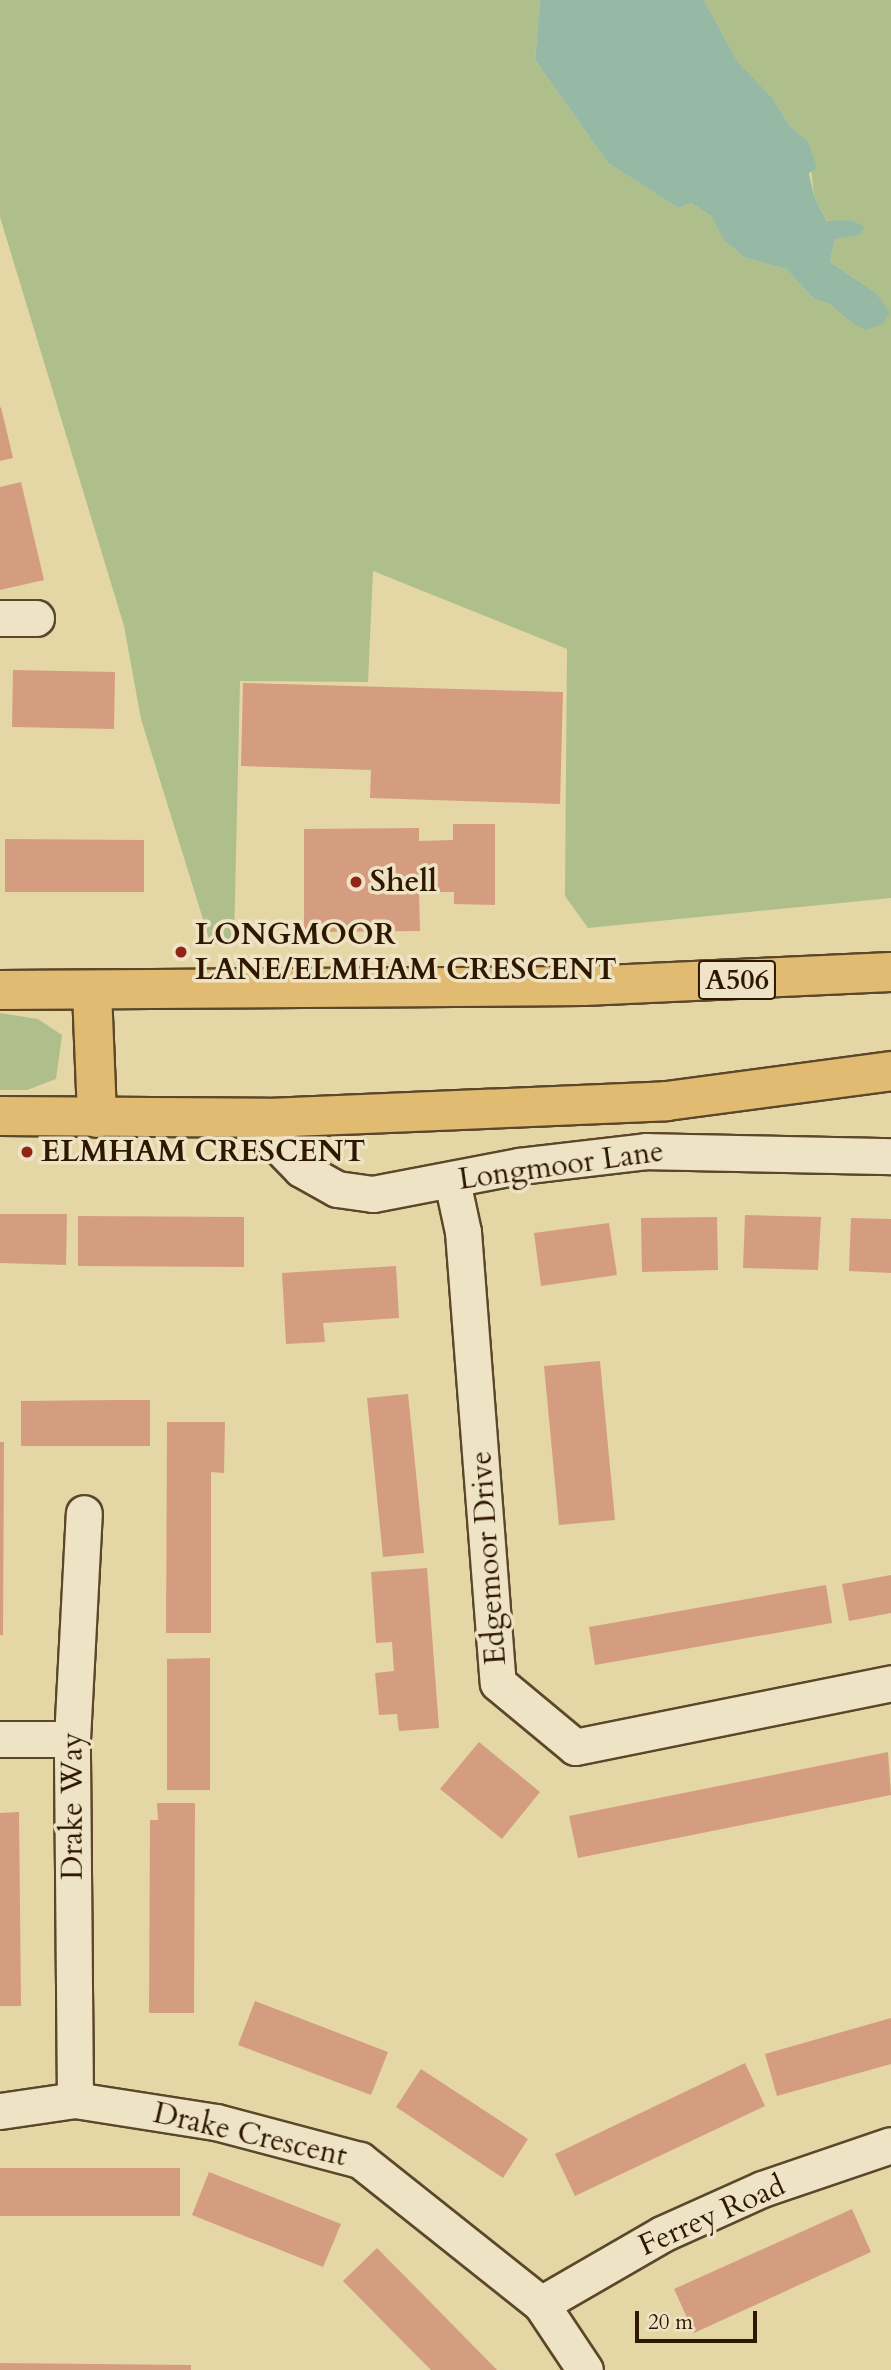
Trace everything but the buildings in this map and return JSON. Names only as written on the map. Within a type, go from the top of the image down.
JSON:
[{"type":"main road","name":"A506","points":[[0,990],[584,986],[891,972]]},
{"type":"main road","points":[[92,991],[97,1118]]},
{"type":"main road","name":"Longmoor Lane","points":[[0,1116],[268,1118],[667,1101],[891,1071]]},
{"type":"street","points":[[0,618],[36,618]]},
{"type":"street","name":"Longmoor Lane","points":[[268,1118],[285,1155],[337,1189],[393,1194],[519,1166],[646,1151],[891,1156]]},
{"type":"street","name":"Edgemoor Drive","points":[[452,1181],[463,1232],[498,1683],[575,1747],[891,1683]]},
{"type":"street","name":"Drake Way","points":[[75,2100],[72,1739],[84,1513]]},
{"type":"street","points":[[0,1739],[72,1739]]},
{"type":"street","name":"Drake Crescent","points":[[0,2111],[75,2100],[216,2122],[360,2161],[541,2304],[585,2370]]},
{"type":"street","name":"Ferrey Road","points":[[541,2304],[662,2234],[762,2189],[891,2145]]},
{"type":"green space","points":[[0,0],[540,0],[535,60],[608,163],[678,208],[691,203],[711,216],[724,241],[745,258],[786,269],[815,300],[828,303],[852,323],[875,292],[830,262],[835,239],[851,220],[828,222],[814,196],[808,141],[790,126],[771,96],[738,62],[704,0],[891,0],[891,898],[588,928],[565,896],[567,649],[373,571],[368,682],[240,681],[234,942],[211,945],[141,719],[124,626],[0,217]]},
{"type":"green space","points":[[0,1013],[38,1019],[62,1035],[56,1079],[27,1090],[0,1090]]},
{"type":"shaded area","points":[[540,0],[704,0],[738,62],[771,96],[790,126],[808,141],[817,168],[809,173],[814,196],[827,221],[851,220],[865,227],[859,235],[835,239],[830,262],[875,292],[890,312],[883,324],[866,330],[852,323],[828,303],[815,300],[786,269],[745,258],[724,241],[711,216],[691,203],[678,208],[608,163],[535,60]]},
{"type":"place","name":"Shell","points":[[356,882]]},
{"type":"place","name":"LONGMOOR LANE/ELMHAM CRESCENT","points":[[181,952]]},
{"type":"place","name":"ELMHAM CRESCENT","points":[[27,1152]]}]
